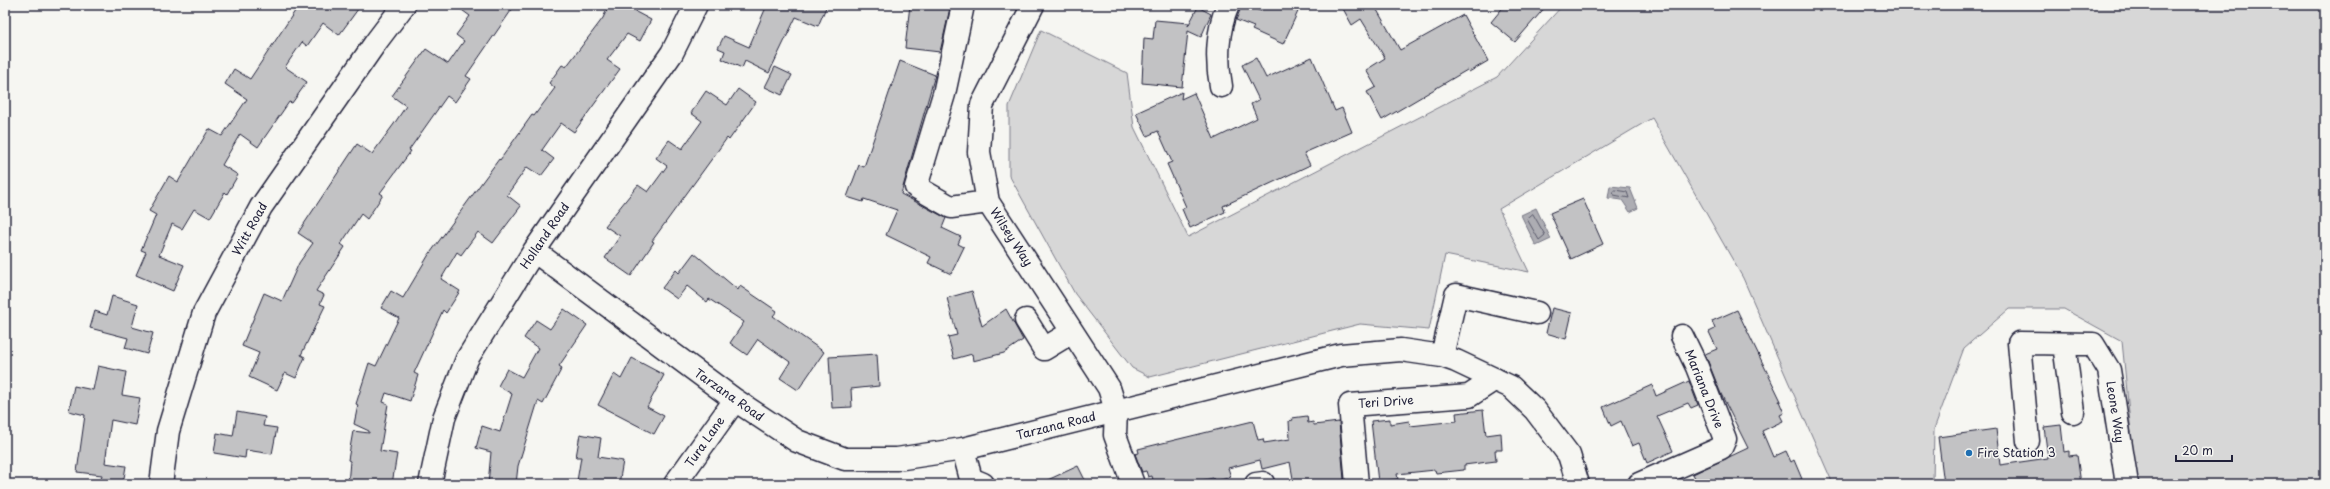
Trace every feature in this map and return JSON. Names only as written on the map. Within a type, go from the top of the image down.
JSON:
[{"type":"street","name":"Witt Road","points":[[161,484],[168,431],[204,313],[261,207],[376,42],[404,5]]},
{"type":"street","name":"Holland Road","points":[[430,484],[444,418],[467,359],[534,251],[672,53],[696,5]]},
{"type":"street","name":"Wilsey Way","points":[[1034,5],[982,105],[979,152],[988,202],[1109,388],[1116,410],[1115,435],[1132,484]]},
{"type":"street","points":[[1221,86],[1217,67],[1221,20],[1228,5]]},
{"type":"street","points":[[962,10],[944,94],[916,187],[951,207],[988,202]]},
{"type":"street","name":"Tarzana Road","points":[[534,251],[735,400],[796,441],[846,458],[897,459],[962,449],[1341,355],[1401,350],[1442,356],[1456,360],[1511,387],[1535,410],[1569,455],[1578,484]]},
{"type":"street","points":[[1442,356],[1456,296],[1537,313]]},
{"type":"street","points":[[1026,320],[1044,349],[1072,332]]},
{"type":"street","name":"Mariana Drive","points":[[1639,484],[1721,448],[1725,440],[1697,367],[1682,336]]},
{"type":"street","points":[[2028,441],[2018,343],[2064,344],[2073,412]]},
{"type":"street","name":"Leone Way","points":[[2064,344],[2093,344],[2109,370],[2127,484]]},
{"type":"street","name":"Teri Drive","points":[[1357,484],[1350,405],[1469,396],[1495,379]]},
{"type":"street","name":"Tura Lane","points":[[675,484],[735,400]]},
{"type":"street","points":[[962,449],[971,479],[983,484]]},
{"type":"shaded area","points":[[1563,5],[2325,5],[2325,484],[2139,484],[2135,474],[2122,341],[2064,309],[2009,309],[1964,348],[1934,429],[1933,484],[1833,484],[1743,278],[1652,118],[1499,209],[1529,272],[1445,255],[1429,330],[1360,324],[1150,377],[1132,368],[1075,294],[1009,175],[1009,106],[1041,30],[1127,73],[1134,127],[1188,237],[1497,77]]},
{"type":"water","points":[[1610,186],[1630,188],[1638,208],[1630,212],[1622,200],[1608,198]]},
{"type":"water","points":[[1536,208],[1551,239],[1536,246],[1521,215]]},
{"type":"building","points":[[299,5],[361,5],[339,35],[323,23],[307,46],[302,42],[285,67],[307,82],[292,103],[289,102],[258,147],[240,134],[222,165],[238,175],[227,194],[225,192],[210,218],[194,209],[182,229],[172,224],[159,255],[184,265],[173,291],[136,275],[146,252],[141,250],[156,215],[149,211],[169,176],[178,182],[209,129],[222,136],[247,99],[225,84],[234,69],[250,79]]},
{"type":"building","points":[[455,5],[515,5],[466,76],[471,79],[455,102],[447,96],[409,150],[411,151],[380,193],[383,195],[367,219],[361,214],[341,244],[345,247],[316,291],[324,295],[320,304],[325,306],[301,355],[305,357],[296,378],[285,373],[277,390],[249,377],[259,353],[242,346],[264,293],[282,301],[299,263],[313,243],[298,233],[357,144],[372,154],[394,124],[406,106],[392,96],[426,49],[448,64],[464,41],[456,35],[470,16]]},
{"type":"building","points":[[609,5],[640,5],[636,12],[651,20],[640,41],[627,34],[607,60],[620,69],[574,132],[561,123],[542,150],[554,159],[541,176],[527,167],[507,195],[521,206],[493,243],[478,232],[461,255],[457,252],[441,279],[460,291],[446,313],[443,310],[414,373],[418,375],[410,401],[386,393],[383,402],[388,404],[380,451],[397,454],[392,484],[348,484],[350,461],[348,460],[353,431],[369,433],[369,431],[354,424],[358,405],[356,404],[369,363],[376,366],[399,318],[381,308],[391,291],[403,298],[428,256],[532,115],[534,116],[555,88],[549,83],[562,65],[566,67],[603,18]]},
{"type":"building","points":[[767,5],[827,5],[818,26],[796,17],[769,73],[745,61],[742,68],[722,59],[725,51],[718,48],[724,36],[749,47]]},
{"type":"building","points":[[910,5],[936,5],[950,8],[940,52],[905,48]]},
{"type":"building","points":[[1242,5],[1261,11],[1263,5],[1301,5],[1283,44],[1252,30],[1254,27],[1236,20]]},
{"type":"building","points":[[1341,5],[1386,5],[1377,10],[1400,50],[1463,15],[1488,61],[1469,72],[1467,70],[1382,120],[1367,92],[1376,87],[1366,70],[1385,58],[1361,19],[1352,25]]},
{"type":"building","points":[[1505,5],[1547,5],[1515,42],[1491,22]]},
{"type":"building","points":[[1198,7],[1211,14],[1201,37],[1188,31],[1182,87],[1142,83],[1144,38],[1153,39],[1155,20],[1189,23],[1188,26]]},
{"type":"building","points":[[1312,57],[1335,111],[1342,108],[1352,132],[1304,153],[1310,165],[1223,206],[1225,212],[1190,228],[1182,209],[1186,207],[1167,164],[1172,162],[1158,131],[1147,136],[1136,113],[1182,92],[1181,99],[1194,93],[1214,139],[1257,118],[1251,104],[1259,100],[1242,65],[1256,58],[1266,78]]},
{"type":"building","points":[[900,61],[935,75],[901,194],[946,218],[942,228],[961,237],[958,244],[964,247],[951,274],[928,263],[931,257],[886,235],[897,210],[864,199],[863,202],[847,197],[859,165],[864,167]]},
{"type":"building","points":[[775,67],[792,75],[782,95],[765,87]]},
{"type":"building","points":[[738,89],[756,102],[729,140],[727,138],[652,241],[654,242],[631,276],[605,258],[620,236],[605,226],[638,185],[648,192],[667,166],[656,158],[669,140],[682,149],[702,121],[691,113],[706,91],[727,105]]},
{"type":"building","points":[[1583,199],[1603,244],[1571,259],[1550,213]]},
{"type":"building","points":[[694,253],[738,290],[740,286],[777,311],[773,316],[824,352],[798,390],[780,378],[790,362],[758,339],[747,355],[730,343],[744,322],[709,299],[707,302],[687,286],[677,299],[662,288],[676,270],[679,273]]},
{"type":"building","points":[[972,291],[982,326],[1006,309],[1023,340],[1004,353],[973,361],[972,354],[954,359],[948,337],[957,335],[947,298]]},
{"type":"building","points":[[112,296],[138,304],[132,327],[153,333],[147,354],[125,348],[128,338],[90,328],[95,311],[107,315]]},
{"type":"building","points":[[1552,308],[1572,313],[1566,339],[1546,333]]},
{"type":"building","points":[[564,309],[587,325],[559,366],[562,368],[543,404],[538,401],[518,466],[516,484],[488,484],[491,452],[476,448],[482,426],[500,432],[512,394],[498,386],[507,369],[522,377],[538,348],[524,338],[536,320],[550,329]]},
{"type":"building","points":[[1737,310],[1781,401],[1779,401],[1784,413],[1780,415],[1783,421],[1762,431],[1773,457],[1786,451],[1791,462],[1794,460],[1802,479],[1790,484],[1698,484],[1693,474],[1748,448],[1721,394],[1705,354],[1717,349],[1709,332],[1715,329],[1712,321]]},
{"type":"building","points":[[877,354],[879,386],[851,389],[852,407],[832,408],[829,357]]},
{"type":"building","points":[[632,358],[664,375],[647,407],[664,416],[654,434],[598,405],[614,374],[621,379]]},
{"type":"building","points":[[98,366],[126,372],[122,395],[140,398],[135,425],[111,420],[105,463],[126,466],[123,484],[100,483],[102,475],[77,472],[85,415],[69,411],[74,386],[93,390]]},
{"type":"building","points":[[1689,381],[1698,405],[1691,408],[1688,403],[1657,416],[1673,451],[1647,463],[1639,443],[1632,446],[1621,421],[1611,426],[1603,407],[1652,385],[1656,396]]},
{"type":"building","points":[[1483,410],[1486,435],[1501,433],[1502,450],[1495,450],[1496,461],[1464,465],[1464,470],[1436,473],[1435,470],[1397,474],[1398,479],[1378,482],[1371,421],[1390,419],[1390,424],[1409,421],[1410,426],[1457,421],[1456,413]]},
{"type":"building","points":[[237,412],[265,417],[263,426],[277,428],[272,454],[246,450],[245,458],[214,453],[217,433],[233,436]]},
{"type":"building","points":[[1307,416],[1308,423],[1313,422],[1314,425],[1339,422],[1344,480],[1326,484],[1294,484],[1290,462],[1262,469],[1260,460],[1228,468],[1231,477],[1214,482],[1213,478],[1187,484],[1154,484],[1152,476],[1148,477],[1146,471],[1142,472],[1135,454],[1139,453],[1138,449],[1253,421],[1258,440],[1263,439],[1264,443],[1290,439],[1289,421],[1293,420],[1292,418]]},
{"type":"building","name":"Fire Station 3","points":[[2061,425],[2064,452],[2069,451],[2069,456],[2077,455],[2081,484],[1944,484],[1938,437],[1996,429],[2000,465],[2048,458],[2044,427]]},
{"type":"building","points":[[580,434],[601,438],[598,457],[623,461],[619,484],[596,484],[577,481],[581,457],[576,457]]},
{"type":"building","points":[[1078,466],[1087,484],[1039,484]]},
{"type":"place","name":"Fire Station 3","points":[[1969,453]]}]
